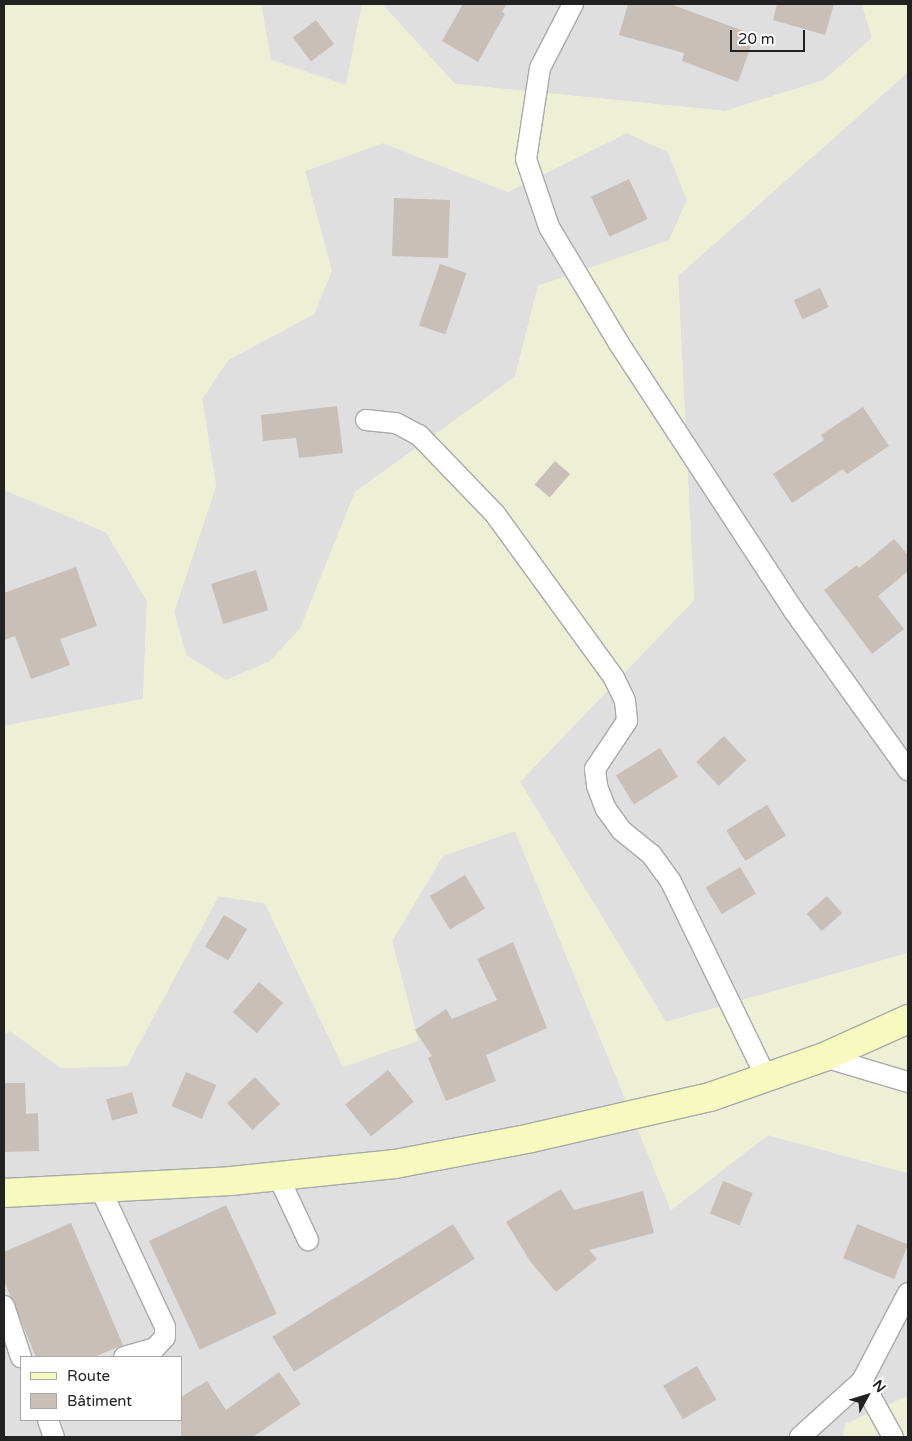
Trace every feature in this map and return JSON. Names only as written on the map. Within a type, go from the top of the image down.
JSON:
[{"type":"street","points":[[573,4],[540,68],[526,159],[549,227],[618,342],[794,611],[908,770]]},
{"type":"street","points":[[366,420],[396,423],[420,435],[495,514],[614,678],[625,701],[627,721],[595,768],[600,794],[621,830],[651,854],[671,882],[766,1077]]},
{"type":"street","points":[[4,1193],[278,1176],[395,1164],[531,1138],[710,1096],[824,1056],[908,1019]]},
{"type":"street","points":[[824,1056],[908,1082]]},
{"type":"street","points":[[278,1176],[308,1240]]},
{"type":"street","points":[[100,1188],[165,1327],[165,1337],[155,1348],[127,1356]]},
{"type":"street","points":[[800,1437],[862,1381],[908,1293]]},
{"type":"street","points":[[4,1306],[22,1356]]},
{"type":"street","points":[[862,1381],[893,1437]]},
{"type":"street","points":[[48,1421],[54,1437]]},
{"type":"shaded area","points":[[261,4],[362,4],[346,85],[271,60]]},
{"type":"shaded area","points":[[382,4],[862,4],[872,38],[824,80],[725,111],[455,84]]},
{"type":"shaded area","points":[[908,72],[908,953],[666,1022],[520,782],[694,600],[678,276]]},
{"type":"shaded area","points":[[627,133],[668,152],[687,200],[669,241],[538,286],[515,377],[355,492],[300,629],[269,662],[226,680],[186,655],[174,612],[216,486],[202,399],[228,360],[314,314],[331,271],[305,171],[383,143],[508,192]]},
{"type":"shaded area","points":[[4,490],[106,532],[147,601],[143,699],[4,726]]},
{"type":"shaded area","points":[[515,831],[671,1210],[768,1135],[908,1173],[908,1398],[845,1424],[843,1437],[4,1437],[4,1034],[10,1030],[61,1068],[127,1066],[218,896],[265,903],[343,1067],[418,1040],[392,941],[443,855]]},
{"type":"green space","points":[[4,4],[261,4],[271,60],[346,85],[362,4],[382,4],[455,84],[725,111],[824,80],[872,38],[862,4],[908,4],[908,72],[678,276],[694,600],[520,782],[666,1022],[908,953],[908,1173],[768,1135],[671,1210],[515,831],[443,856],[392,941],[418,1041],[343,1067],[265,903],[219,896],[127,1066],[61,1068],[10,1031],[4,1034],[4,726],[143,699],[147,601],[106,532],[4,490]],"holes":[[[627,133],[668,152],[687,200],[669,240],[538,286],[515,377],[355,492],[300,629],[269,662],[226,680],[186,655],[174,612],[216,486],[202,399],[228,360],[314,314],[332,271],[305,171],[383,143],[508,192]]]},
{"type":"green space","points":[[905,1397],[908,1398],[908,1437],[843,1437],[845,1424]]},
{"type":"building","points":[[463,4],[507,4],[502,12],[505,14],[478,62],[442,41]]},
{"type":"building","points":[[628,4],[670,4],[755,35],[738,82],[682,61],[684,53],[619,35]]},
{"type":"building","points":[[777,4],[834,4],[825,35],[773,20]]},
{"type":"building","points":[[316,20],[334,44],[311,61],[293,37]]},
{"type":"building","points":[[629,179],[648,219],[610,237],[591,197]]},
{"type":"building","points":[[394,198],[450,200],[448,258],[392,256]]},
{"type":"building","points":[[440,264],[466,273],[445,335],[419,325]]},
{"type":"building","points":[[820,288],[829,307],[803,319],[794,300]]},
{"type":"building","points":[[337,406],[343,453],[299,458],[296,438],[263,441],[261,415]]},
{"type":"building","points":[[863,407],[889,446],[847,474],[843,469],[792,503],[773,474],[824,440],[821,435]]},
{"type":"building","points":[[555,461],[570,474],[550,498],[535,484]]},
{"type":"building","points":[[894,539],[908,555],[908,571],[878,596],[904,629],[872,654],[824,590],[857,565],[859,568]]},
{"type":"building","points":[[76,567],[97,626],[60,639],[70,665],[31,679],[15,636],[4,640],[4,593]]},
{"type":"building","points":[[256,570],[268,610],[223,624],[211,584]]},
{"type":"building","points":[[724,736],[747,760],[719,786],[696,762]]},
{"type":"building","points":[[660,748],[678,777],[634,804],[616,776]]},
{"type":"building","points":[[767,805],[786,836],[745,861],[726,830]]},
{"type":"building","points":[[740,867],[756,894],[722,914],[706,888]]},
{"type":"building","points":[[465,875],[485,908],[450,930],[430,896]]},
{"type":"building","points":[[827,896],[842,913],[822,931],[807,914]]},
{"type":"building","points":[[224,915],[247,929],[228,961],[205,947]]},
{"type":"building","points":[[513,942],[547,1028],[486,1055],[496,1081],[446,1101],[428,1058],[432,1056],[415,1030],[446,1009],[452,1019],[497,1000],[477,959]]},
{"type":"building","points":[[259,982],[283,1003],[257,1033],[233,1012]]},
{"type":"building","points":[[388,1070],[414,1102],[371,1136],[345,1105]]},
{"type":"building","points":[[186,1072],[216,1085],[202,1119],[172,1106]]},
{"type":"building","points":[[255,1077],[280,1104],[252,1130],[227,1103]]},
{"type":"building","points":[[4,1083],[25,1083],[26,1114],[38,1113],[39,1151],[4,1152]]},
{"type":"building","points":[[132,1092],[138,1113],[112,1121],[106,1099]]},
{"type":"building","points":[[723,1181],[753,1193],[740,1225],[710,1213]]},
{"type":"building","points":[[561,1189],[574,1210],[643,1191],[654,1233],[589,1250],[597,1259],[556,1292],[530,1261],[506,1222]]},
{"type":"building","points":[[226,1205],[277,1314],[200,1350],[149,1241]]},
{"type":"building","points":[[71,1223],[123,1345],[96,1356],[36,1356],[4,1281],[4,1252]]},
{"type":"building","points":[[453,1224],[475,1259],[294,1372],[272,1337]]},
{"type":"building","points":[[857,1224],[908,1245],[894,1279],[843,1258]]},
{"type":"building","points":[[697,1366],[716,1400],[683,1419],[663,1386]]},
{"type":"building","points":[[279,1372],[301,1404],[253,1437],[181,1437],[182,1396],[207,1381],[226,1410]]}]
